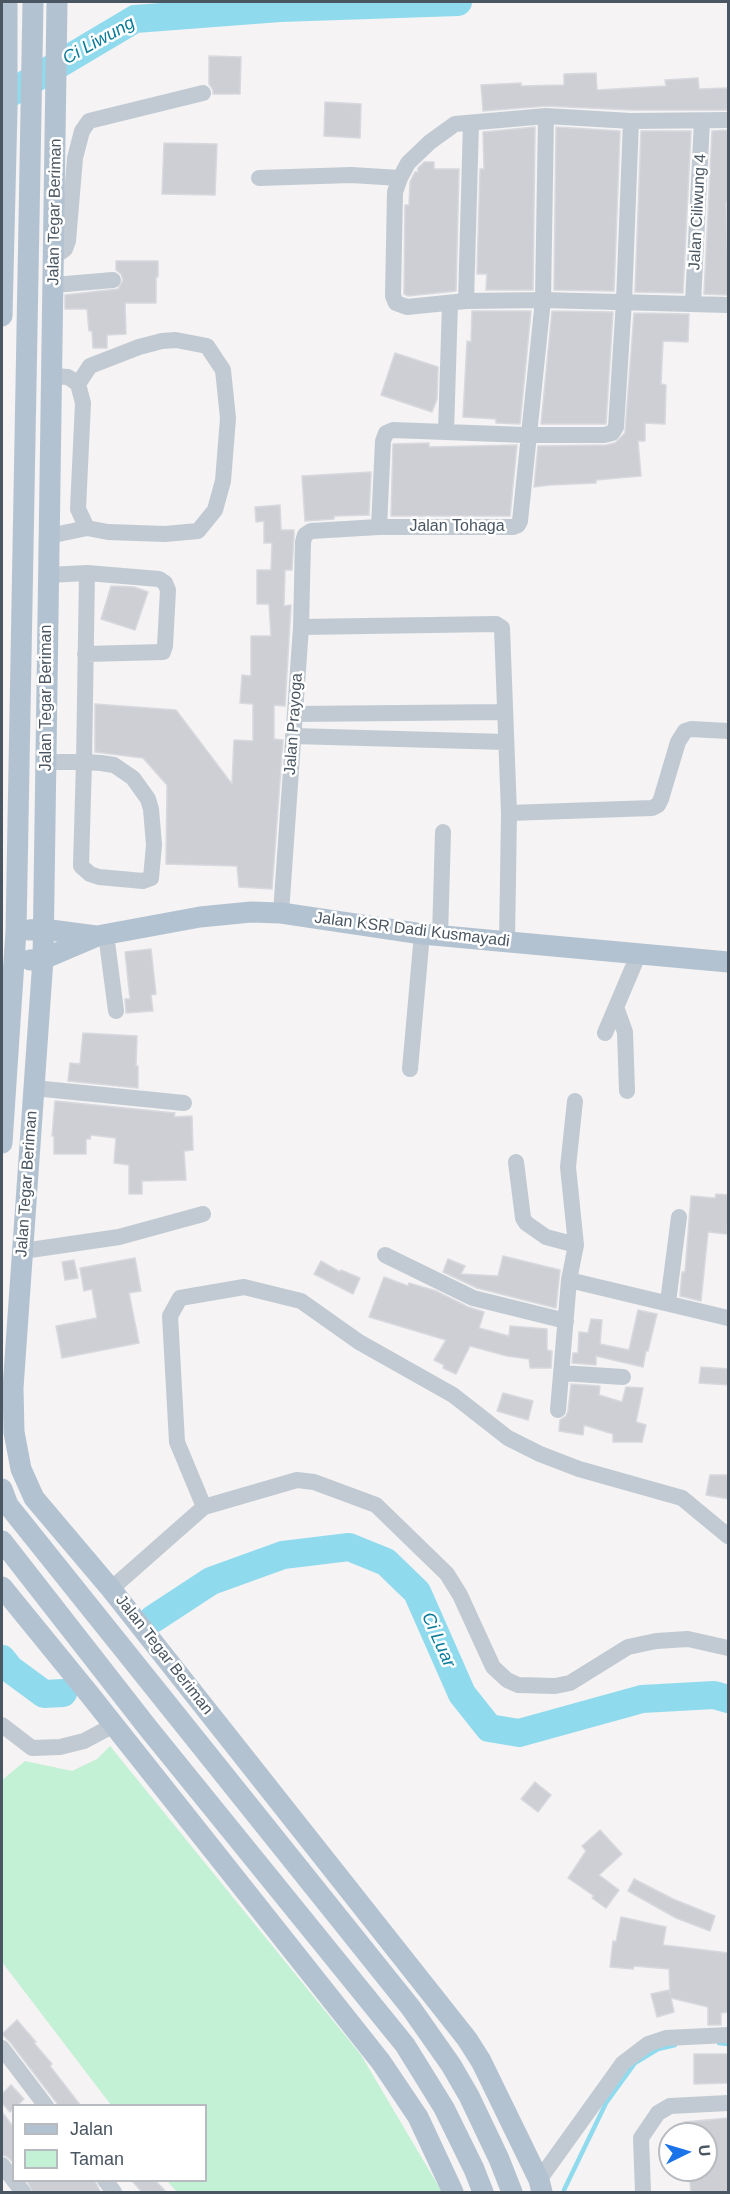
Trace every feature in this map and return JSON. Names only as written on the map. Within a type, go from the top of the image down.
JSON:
[{"type":"main road","points":[[2,316],[7,2]]},
{"type":"main road","name":"Jalan Tegar Beriman","points":[[2,1143],[29,238],[33,2]]},
{"type":"main road","name":"Jalan Tegar Beriman","points":[[57,2],[43,959],[13,1388],[14,1432],[21,1469],[34,1498],[111,1589],[467,2039],[481,2061],[541,2186]]},
{"type":"main road","name":"Jalan KSR Dadi Kusmayadi","points":[[8,962],[43,959],[102,935],[200,917],[251,912],[281,913],[431,935],[639,952],[729,962]]},
{"type":"main road","name":"Jalan KSR Dadi Kusmayadi","points":[[9,932],[43,928],[102,935]]},
{"type":"main road","name":"Jalan Tegar Beriman","points":[[2,1490],[8,1505],[411,2008],[469,2096],[512,2193]]},
{"type":"main road","points":[[2,1541],[148,1728],[405,2045],[424,2074],[469,2159],[483,2193]]},
{"type":"main road","points":[[2,1587],[381,2062],[418,2117],[453,2193]]},
{"type":"main road","points":[[148,1728],[172,1710]]},
{"type":"main road","points":[[328,1905],[366,1912]]},
{"type":"main road","points":[[304,1967],[336,1961]]},
{"type":"street","points":[[54,247],[62,253],[68,241],[75,158],[82,131],[89,121],[203,93]]},
{"type":"street","points":[[530,435],[543,300],[546,116]]},
{"type":"street","points":[[729,120],[631,121],[546,116],[455,124],[430,142],[408,163],[400,178],[395,192],[393,296],[396,303],[407,307],[458,302],[543,300],[729,305]]},
{"type":"street","points":[[379,527],[383,441],[386,433],[393,430],[604,435],[612,433],[616,427],[624,301],[631,121]]},
{"type":"street","name":"Jalan Ciliwung 4","points":[[693,303],[702,121]]},
{"type":"street","points":[[446,432],[471,123]]},
{"type":"street","points":[[259,178],[351,175],[400,178]]},
{"type":"street","points":[[54,285],[113,280]]},
{"type":"street","points":[[49,536],[87,528],[108,532],[165,534],[198,531],[215,510],[223,481],[228,418],[223,370],[207,346],[176,340],[139,347],[90,366],[78,384]]},
{"type":"street","points":[[52,376],[68,377],[78,384],[83,403],[78,509],[87,528]]},
{"type":"street","name":"Jalan Tohaga","points":[[305,535],[311,531],[379,527],[513,527],[518,525],[530,435]]},
{"type":"street","name":"Jalan Prayoga","points":[[281,913],[301,627],[305,535]]},
{"type":"street","points":[[48,575],[87,573],[159,579],[165,583],[168,590],[163,652],[85,654]]},
{"type":"street","points":[[47,762],[84,762],[114,765],[133,778],[148,799],[151,809],[154,845],[152,878],[148,880],[99,877],[90,874],[81,866],[84,762],[87,573]]},
{"type":"street","points":[[301,627],[499,624],[503,634],[507,741],[507,942]]},
{"type":"street","points":[[295,714],[506,712]]},
{"type":"street","points":[[508,813],[658,806],[678,742],[685,731],[691,729],[729,731]]},
{"type":"street","points":[[293,736],[507,741]]},
{"type":"street","points":[[410,1069],[431,935],[443,832]]},
{"type":"street","points":[[102,935],[116,1011]]},
{"type":"street","points":[[605,1033],[639,952]]},
{"type":"street","points":[[616,1007],[625,1032],[627,1091]]},
{"type":"street","points":[[34,1088],[184,1103]]},
{"type":"street","points":[[558,1410],[569,1280],[576,1245],[568,1167],[575,1101]]},
{"type":"street","points":[[516,1162],[522,1218],[546,1237],[576,1245]]},
{"type":"street","points":[[23,1251],[119,1237],[203,1214]]},
{"type":"street","points":[[668,1302],[679,1217]]},
{"type":"street","points":[[385,1255],[473,1298],[566,1321]]},
{"type":"street","points":[[569,1280],[729,1318]]},
{"type":"street","points":[[204,1507],[177,1442],[170,1316],[180,1298],[244,1287],[301,1301],[359,1342],[453,1395],[508,1438],[540,1454],[579,1469],[682,1498],[729,1536]]},
{"type":"street","points":[[561,1373],[623,1377]]},
{"type":"street","points":[[111,1589],[204,1507],[297,1480],[314,1482],[376,1505],[447,1574],[460,1595],[493,1667],[507,1680],[518,1686],[555,1686],[570,1683],[628,1647],[656,1641],[688,1639],[729,1648]]},
{"type":"street","points":[[3,1723],[33,1748],[60,1747],[84,1741],[114,1725]]},
{"type":"street","points":[[541,2186],[623,2063],[648,2044],[666,2038],[729,2035]]},
{"type":"street","points":[[2,2048],[8,2069],[44,2104]]},
{"type":"street","points":[[643,2193],[641,2138],[658,2113],[670,2106],[729,2103]]},
{"type":"street","points":[[2,2165],[12,2178]]},
{"type":"green space","points":[[110,1746],[361,2055],[442,2192],[177,2192],[168,2182],[207,2182],[207,2104],[110,2104],[2,1962],[2,1780],[25,1761],[72,1771],[97,1759]]},
{"type":"building","points":[[209,56],[241,57],[240,94],[213,94],[209,84]]},
{"type":"building","points":[[596,73],[597,90],[666,86],[665,80],[698,78],[699,89],[729,88],[729,110],[631,110],[546,106],[483,111],[481,85],[521,83],[521,86],[564,85],[564,74]]},
{"type":"building","points":[[325,102],[361,104],[360,138],[324,136]]},
{"type":"building","points":[[535,127],[533,290],[486,290],[487,274],[477,274],[480,169],[484,169],[483,132]]},
{"type":"building","points":[[556,127],[620,131],[614,291],[554,290]]},
{"type":"building","points":[[729,130],[729,203],[726,203],[729,295],[704,294],[712,131]]},
{"type":"building","points":[[641,131],[691,131],[683,293],[635,292]]},
{"type":"building","points":[[164,143],[217,144],[215,195],[162,194]]},
{"type":"building","points":[[424,162],[434,162],[434,169],[459,169],[456,291],[408,296],[404,294],[405,205],[409,205],[410,182]]},
{"type":"building","points":[[116,261],[158,261],[156,303],[125,303],[126,334],[107,335],[107,348],[93,348],[87,309],[65,309],[65,295],[118,289],[123,280],[121,274],[116,270]]},
{"type":"building","points":[[472,311],[531,311],[520,424],[496,423],[496,419],[463,417],[467,341],[471,342]]},
{"type":"building","points":[[552,311],[613,312],[606,424],[541,424]]},
{"type":"building","points":[[634,313],[689,314],[688,342],[663,341],[661,384],[666,385],[665,424],[645,423],[645,441],[638,441],[641,476],[596,480],[596,483],[534,487],[538,446],[606,445],[615,443],[625,433]]},
{"type":"building","points":[[395,353],[438,367],[437,399],[432,412],[381,395]]},
{"type":"building","points":[[429,443],[429,447],[517,445],[510,516],[391,516],[393,444]]},
{"type":"building","points":[[371,472],[369,515],[334,516],[334,519],[305,521],[302,476]]},
{"type":"building","points":[[280,505],[281,530],[294,530],[294,535],[292,570],[285,570],[284,606],[291,605],[285,706],[274,705],[274,739],[283,740],[272,889],[239,887],[237,866],[166,864],[167,785],[143,758],[95,752],[95,704],[176,710],[232,784],[234,740],[253,741],[253,704],[240,703],[242,675],[251,676],[251,636],[271,636],[269,604],[257,604],[257,570],[271,570],[272,543],[264,543],[264,521],[256,522],[255,507]]},
{"type":"building","points":[[111,586],[134,587],[148,592],[135,630],[101,619]]},
{"type":"building","points":[[151,949],[156,994],[151,995],[153,1011],[126,1013],[125,999],[130,999],[125,952]]},
{"type":"building","points":[[83,1033],[137,1036],[138,1088],[68,1081],[70,1063],[80,1064]]},
{"type":"building","points":[[55,1101],[175,1113],[174,1117],[192,1116],[193,1150],[184,1151],[186,1180],[142,1181],[142,1194],[129,1194],[129,1165],[114,1163],[116,1138],[91,1135],[90,1139],[86,1139],[86,1154],[54,1154],[54,1136],[52,1136]]},
{"type":"building","points":[[716,1194],[729,1195],[727,1234],[708,1232],[701,1301],[680,1296],[682,1272],[685,1272],[691,1196],[715,1198]]},
{"type":"building","points":[[503,1256],[560,1270],[556,1308],[477,1288],[443,1272],[448,1259],[465,1266],[461,1274],[498,1276]]},
{"type":"building","points":[[135,1258],[141,1291],[129,1293],[139,1343],[62,1358],[56,1326],[97,1318],[92,1289],[84,1291],[80,1268]]},
{"type":"building","points":[[74,1260],[78,1278],[65,1280],[62,1262]]},
{"type":"building","points":[[321,1261],[340,1272],[341,1270],[360,1278],[353,1294],[314,1274]]},
{"type":"building","points":[[384,1277],[408,1286],[409,1283],[436,1291],[468,1307],[484,1312],[479,1328],[509,1336],[510,1326],[547,1329],[547,1350],[552,1351],[551,1368],[530,1368],[529,1359],[507,1356],[470,1346],[456,1374],[443,1368],[444,1365],[434,1360],[446,1340],[369,1317]]},
{"type":"building","points":[[638,1310],[657,1314],[643,1367],[596,1356],[596,1365],[572,1363],[573,1353],[578,1353],[579,1332],[588,1333],[591,1319],[602,1320],[600,1344],[629,1350]]},
{"type":"building","points":[[701,1367],[729,1369],[729,1385],[699,1383]]},
{"type":"building","points":[[571,1384],[600,1386],[599,1395],[622,1402],[626,1387],[643,1388],[636,1422],[646,1425],[642,1442],[613,1442],[613,1434],[584,1425],[583,1435],[559,1431],[560,1420],[566,1416],[568,1411]]},
{"type":"building","points":[[503,1393],[533,1401],[528,1420],[497,1411]]},
{"type":"building","points":[[710,1475],[729,1475],[729,1499],[706,1495]]},
{"type":"building","points":[[535,1782],[551,1795],[538,1812],[521,1799]]},
{"type":"building","points":[[600,1830],[622,1854],[599,1875],[619,1890],[606,1908],[592,1898],[594,1896],[568,1878],[586,1851],[582,1846]]},
{"type":"building","points":[[634,1879],[673,1899],[715,1916],[710,1931],[676,1918],[628,1891]]},
{"type":"building","points":[[621,1917],[666,1927],[663,1945],[729,1953],[729,2012],[721,2013],[721,2025],[708,2025],[708,2007],[671,1998],[674,2012],[657,2017],[651,1994],[669,1990],[670,1994],[669,1969],[634,1966],[633,1969],[610,1967],[613,1941],[616,1942]]},
{"type":"building","points":[[17,2020],[36,2042],[34,2043],[52,2064],[50,2066],[79,2104],[57,2104],[2,2034]]},
{"type":"building","points":[[694,2054],[729,2054],[729,2083],[694,2084]]},
{"type":"building","points":[[11,2085],[24,2099],[19,2104],[12,2104],[10,2112],[2,2103],[2,2094]]},
{"type":"building","points":[[2,2112],[12,2125],[12,2161],[2,2155]]},
{"type":"building","points":[[729,2118],[729,2193],[691,2193],[690,2182],[718,2182],[718,2122],[684,2122]]},
{"type":"building","points":[[28,2182],[96,2182],[101,2193],[33,2193]]},
{"type":"building","points":[[133,2182],[157,2182],[167,2193],[143,2193]]},
{"type":"waterway","name":"Ci Liwung","points":[[2,98],[135,19],[280,8],[458,2]]},
{"type":"waterway","name":"Ci Luar","points":[[153,1619],[211,1581],[283,1555],[349,1547],[386,1562],[417,1592],[462,1694],[489,1728],[519,1733],[642,1699],[714,1695],[728,1699]]},
{"type":"waterway","name":"Ci Luar","points":[[2,1659],[10,1669],[44,1694],[63,1693]]},
{"type":"waterway","points":[[719,2043],[728,2044]]},
{"type":"waterway","points":[[564,2190],[606,2103],[635,2063],[658,2049],[675,2045]]}]
